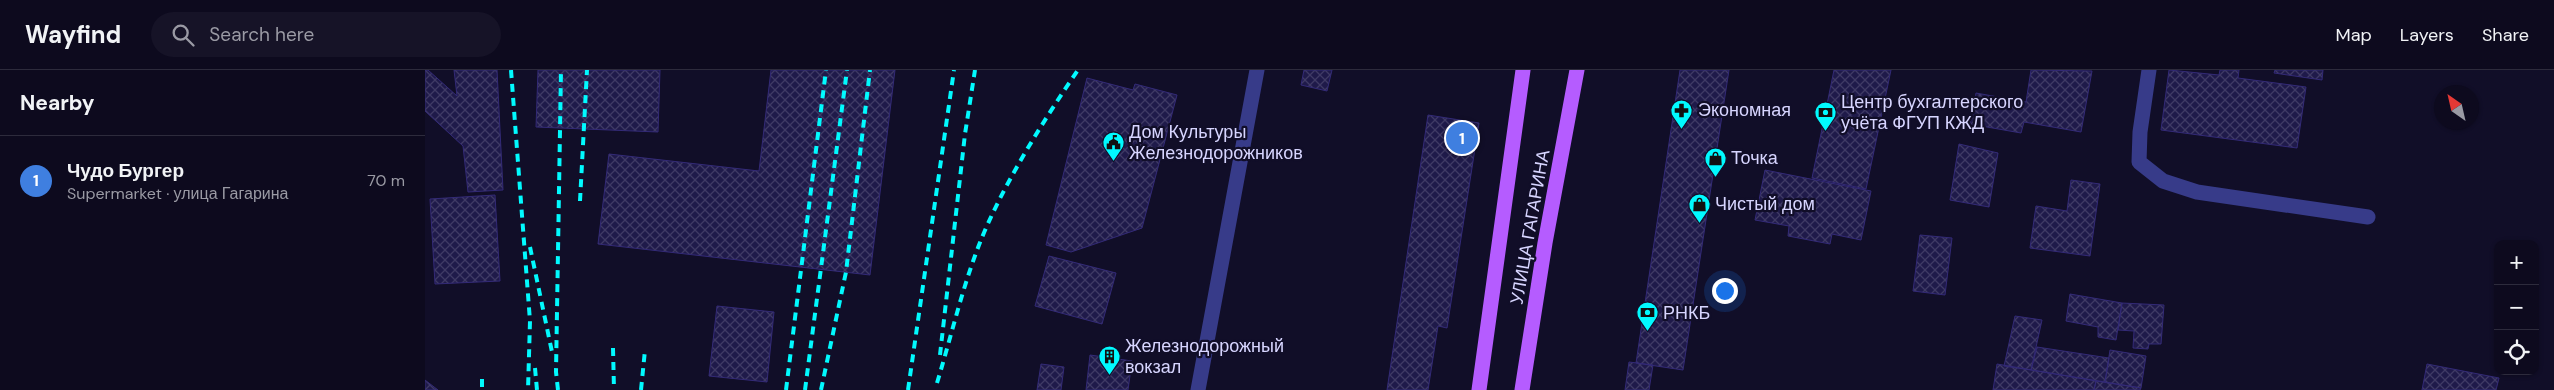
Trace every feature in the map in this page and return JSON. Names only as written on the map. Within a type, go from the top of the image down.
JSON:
[{"type":"main road","name":"УЛИЦА ГАГАРИНА","points":[[1479,390],[1523,70]]},
{"type":"main road","name":"УЛИЦА ГАГАРИНА","points":[[1522,390],[1545,242],[1577,70]]},
{"type":"lane","points":[[1198,390],[1257,70]]},
{"type":"lane","points":[[2149,70],[2140,132],[2139,162],[2163,181],[2197,192],[2368,217]]},
{"type":"building","points":[[425,70],[428,70],[457,96],[454,70],[497,70],[503,190],[468,192],[463,146],[425,111]]},
{"type":"building","points":[[538,70],[660,70],[658,132],[536,127]]},
{"type":"building","points":[[771,70],[895,70],[870,275],[598,244],[609,154],[759,171]]},
{"type":"building","points":[[1304,70],[1332,70],[1327,91],[1301,85]]},
{"type":"building","points":[[1680,70],[1729,70],[1683,370],[1636,363]]},
{"type":"building","points":[[1834,70],[1891,70],[1866,189],[1812,178]]},
{"type":"building","points":[[2031,70],[2092,71],[2081,132],[2024,122],[2021,133],[1970,124],[1976,93],[2026,102]]},
{"type":"building","points":[[2169,70],[2219,75],[2220,70],[2239,70],[2238,78],[2306,87],[2297,148],[2161,130]]},
{"type":"building","points":[[2275,70],[2323,70],[2322,80],[2274,73]]},
{"type":"building","name":"Дом Культуры Железнодорожников","points":[[1087,78],[1133,90],[1135,84],[1177,95],[1142,228],[1071,252],[1046,245]]},
{"type":"building","points":[[1428,115],[1479,123],[1447,328],[1438,326],[1428,390],[1387,390]]},
{"type":"building","points":[[1959,144],[1998,153],[1989,207],[1950,200]]},
{"type":"building","points":[[1765,170],[1871,191],[1861,240],[1832,234],[1830,244],[1788,236],[1789,226],[1755,220]]},
{"type":"building","points":[[2071,180],[2100,184],[2090,256],[2030,248],[2036,206],[2067,211]]},
{"type":"building","points":[[495,195],[500,281],[435,284],[430,199]]},
{"type":"building","points":[[1920,235],[1952,238],[1945,295],[1913,291]]},
{"type":"building","points":[[1049,256],[1116,273],[1102,324],[1035,306]]},
{"type":"building","points":[[2070,294],[2122,303],[2116,340],[2098,337],[2098,327],[2066,321]]},
{"type":"building","points":[[2122,303],[2164,305],[2161,344],[2149,344],[2148,349],[2133,348],[2134,331],[2118,330]]},
{"type":"building","points":[[717,306],[774,312],[767,382],[709,376]]},
{"type":"building","points":[[2015,316],[2042,320],[2031,370],[2004,366]]},
{"type":"building","points":[[2037,347],[2109,358],[2105,382],[2031,370]]},
{"type":"building","points":[[2110,350],[2146,356],[2141,388],[2105,382]]},
{"type":"building","name":"Железнодорожный вокзал","points":[[1090,355],[1132,361],[1128,390],[1086,390]]},
{"type":"building","points":[[1629,362],[1653,365],[1649,390],[1625,390]]},
{"type":"building","points":[[1041,364],[1064,367],[1061,390],[1037,390]]},
{"type":"building","points":[[1997,364],[2096,381],[2094,390],[1993,390]]},
{"type":"building","points":[[2427,364],[2499,378],[2496,390],[2422,390]]},
{"type":"building","points":[[425,380],[438,390],[425,390]]},
{"type":"building","points":[[2096,381],[2141,388],[2140,390],[2094,390]]},
{"type":"railway","points":[[511,70],[530,321],[528,390]]},
{"type":"railway","points":[[558,390],[556,372],[561,70]]},
{"type":"railway","points":[[580,201],[587,70]]},
{"type":"railway","points":[[786,390],[826,70]]},
{"type":"railway","points":[[805,390],[847,70]]},
{"type":"railway","points":[[821,390],[846,272],[870,70]]},
{"type":"railway","points":[[908,390],[954,70]]},
{"type":"railway","points":[[940,355],[965,134],[975,70]]},
{"type":"railway","points":[[937,383],[967,279],[988,223],[1024,155],[1078,70]]},
{"type":"railway","points":[[530,247],[552,352]]},
{"type":"railway","points":[[613,348],[614,390]]},
{"type":"railway","points":[[641,390],[645,350]]},
{"type":"railway","points":[[535,368],[537,390]]},
{"type":"railway","points":[[482,379],[482,390]]},
{"type":"place","name":"Экономная","points":[[1682,129]]},
{"type":"place","name":"Центр бухгалтерского учёта ФГУП КЖД","points":[[1825,131]]},
{"type":"place","name":"Чудо Бургер","points":[[1462,138]]},
{"type":"place","name":"Дом Культуры Железнодорожников","points":[[1113,161]]},
{"type":"place","name":"Точка","points":[[1715,177]]},
{"type":"place","name":"Чистый дом","points":[[1699,223]]},
{"type":"place","name":"РНКБ","points":[[1647,332]]},
{"type":"place","name":"Железнодорожный вокзал","points":[[1109,375]]}]
